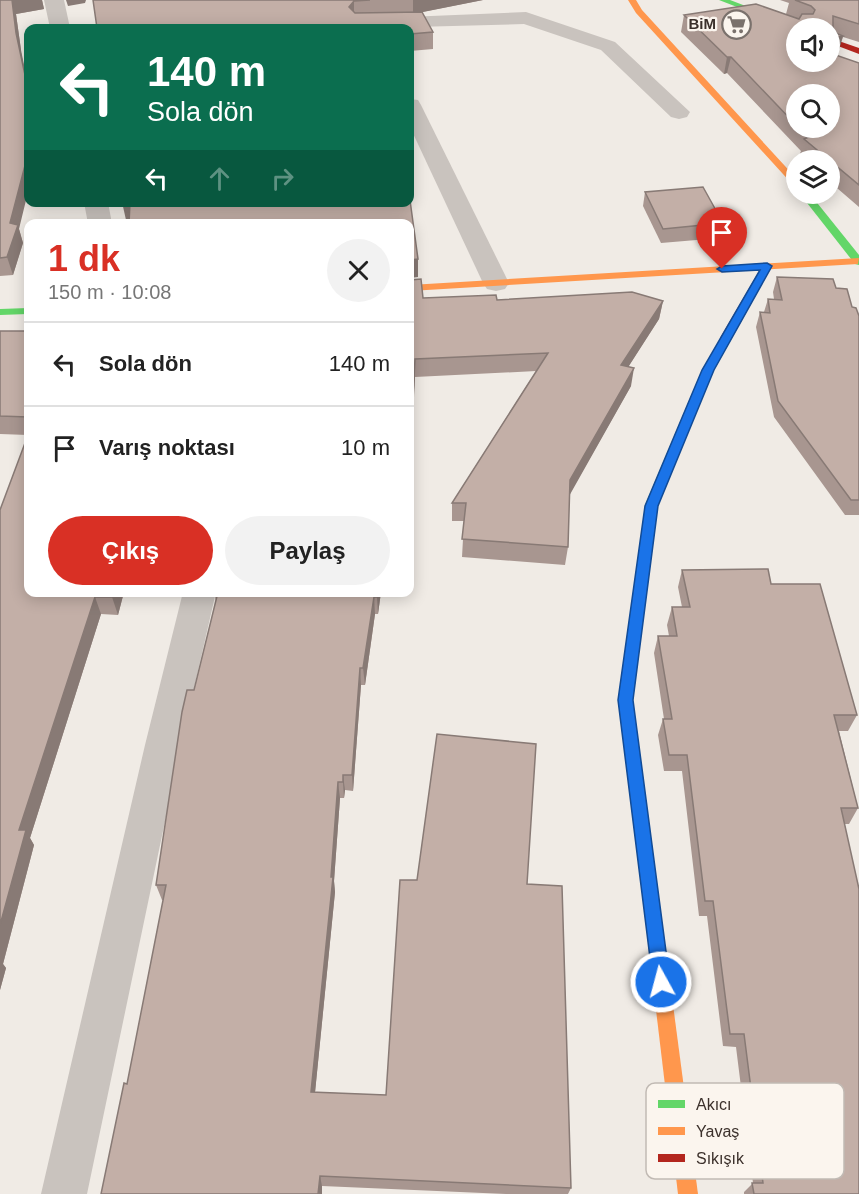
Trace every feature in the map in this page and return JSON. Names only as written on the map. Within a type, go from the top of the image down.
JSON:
[{"type":"street","points":[[54,0],[59,24]]},
{"type":"street","points":[[632,0],[639,11],[786,172]]},
{"type":"street","points":[[723,0],[786,23]]},
{"type":"street","points":[[362,24],[526,18],[608,46],[679,112]]},
{"type":"street","points":[[840,44],[859,51]]},
{"type":"street","points":[[414,113],[496,283]]},
{"type":"street","points":[[813,204],[859,261]]},
{"type":"street","points":[[414,288],[859,261]]},
{"type":"street","points":[[674,1083],[626,700],[651,506],[708,370],[767,266]]},
{"type":"street","points":[[0,312],[24,311]]},
{"type":"street","points":[[64,1194],[163,745],[199,597]]},
{"type":"street","points":[[686,1179],[688,1194]]},
{"type":"building","points":[[0,0],[12,0],[24,70],[24,169],[10,223],[18,225],[7,257],[0,258]]},
{"type":"building","points":[[93,0],[370,0],[354,1],[349,7],[355,13],[422,12],[433,32],[414,34],[414,24],[96,24]]},
{"type":"building","points":[[795,0],[859,0],[859,24],[833,16],[833,18],[800,18],[802,14],[813,14],[815,10]]},
{"type":"building","points":[[756,4],[796,18],[786,18],[786,72],[840,72],[840,56],[859,63],[859,185],[840,169],[840,150],[817,150],[804,139],[840,138],[840,84],[786,84],[786,115],[731,57],[727,57],[684,15]]},
{"type":"building","points":[[703,187],[723,223],[663,229],[645,192]]},
{"type":"building","points":[[130,207],[411,207],[413,219],[129,219]]},
{"type":"building","points":[[414,230],[418,259],[414,260]]},
{"type":"building","points":[[777,277],[833,279],[836,288],[847,289],[852,307],[856,308],[859,316],[859,500],[851,500],[778,401],[760,312],[770,313],[768,299],[782,300]]},
{"type":"building","points":[[421,279],[423,298],[496,295],[497,300],[632,292],[663,301],[621,365],[634,368],[570,480],[568,547],[462,539],[466,503],[452,503],[548,353],[415,359],[414,378],[414,280]]},
{"type":"building","points":[[0,331],[24,331],[24,417],[0,416]]},
{"type":"building","points":[[24,446],[24,597],[95,597],[19,830],[26,830],[0,925],[0,510]]},
{"type":"building","points":[[768,569],[771,584],[820,584],[857,715],[834,715],[858,808],[841,808],[859,889],[859,1194],[754,1194],[752,1183],[763,1183],[762,1179],[844,1179],[844,1083],[750,1083],[744,1034],[730,1034],[713,901],[705,901],[687,755],[669,755],[663,719],[672,719],[658,636],[677,636],[672,607],[690,607],[682,570]]},
{"type":"building","points":[[217,597],[374,597],[363,668],[360,668],[352,775],[343,775],[343,782],[338,782],[331,877],[333,877],[311,1092],[386,1095],[400,880],[417,880],[437,734],[536,744],[527,884],[562,886],[571,1188],[320,1176],[318,1194],[101,1194],[124,1083],[127,1084],[166,885],[156,885],[182,712],[187,690],[194,690]]},
{"type":"traffic: fast","points":[[723,0],[786,23]]},
{"type":"traffic: fast","points":[[813,204],[859,262]]},
{"type":"traffic: fast","points":[[0,312],[24,311]]},
{"type":"traffic: fast","points":[[648,876],[626,701],[651,505],[708,370],[726,338]]},
{"type":"traffic: slow","points":[[632,0],[639,11],[786,172]]},
{"type":"traffic: slow","points":[[414,288],[858,261]]},
{"type":"traffic: slow","points":[[648,876],[674,1083]]},
{"type":"traffic: slow","points":[[686,1179],[688,1194]]},
{"type":"traffic: jam","points":[[840,44],[859,51]]},
{"type":"traffic: jam","points":[[726,338],[767,266]]},
{"type":"place","name":"BiM","points":[[737,24]]},
{"type":"route","points":[[661,982],[626,700],[651,506],[708,370],[767,266],[722,269]]}]
